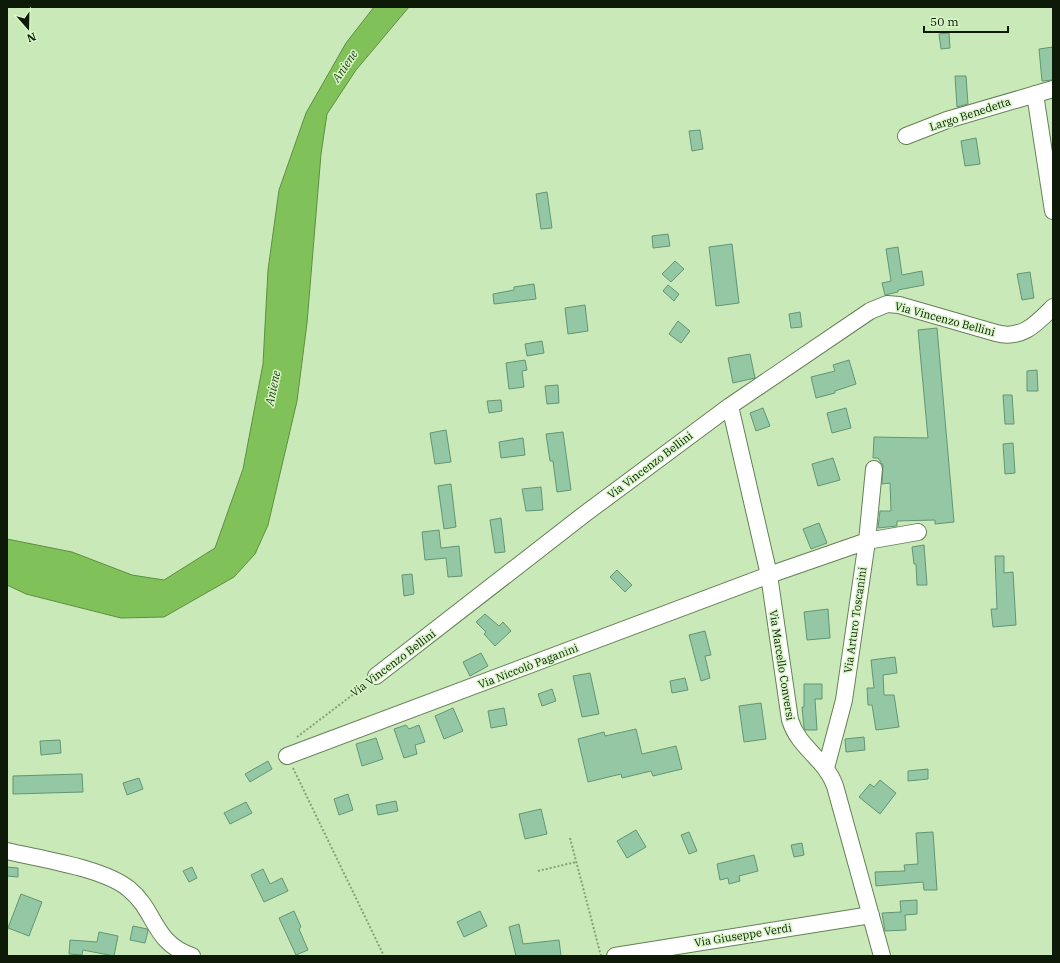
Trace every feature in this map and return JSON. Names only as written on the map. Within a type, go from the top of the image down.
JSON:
[{"type":"street","name":"Largo Benedetta","points":[[906,136],[947,120],[1053,88]]},
{"type":"street","points":[[1035,94],[1053,211]]},
{"type":"street","name":"Via Vincenzo Bellini","points":[[376,676],[586,513],[730,406],[862,315],[882,305],[900,304],[996,333],[1012,335],[1021,333],[1031,328],[1053,307]]},
{"type":"street","name":"Via Marcello Conversi","points":[[730,406],[769,575],[793,731],[801,743],[826,768],[836,786],[882,956]]},
{"type":"street","name":"Via Arturo Toscanini","points":[[826,768],[844,700],[867,541],[874,469]]},
{"type":"street","name":"Via Niccolò Paganini","points":[[287,756],[769,575],[867,541],[918,532]]},
{"type":"street","points":[[7,851],[77,868],[117,881],[138,897],[160,935],[168,944],[192,956]]},
{"type":"street","name":"Via Giuseppe Verdi","points":[[615,956],[871,916]]},
{"type":"path","name":"Via Vincenzo Bellini","points":[[296,738],[376,676]]},
{"type":"path","points":[[287,756],[384,956]]},
{"type":"path","points":[[570,838],[601,956]]},
{"type":"path","points":[[538,871],[576,862]]},
{"type":"water","name":"Aniene","points":[[374,7],[409,7],[356,70],[327,114],[321,154],[307,323],[297,401],[268,525],[255,554],[234,577],[164,617],[121,618],[26,594],[7,585],[7,539],[72,552],[132,575],[164,580],[215,548],[243,469],[263,364],[268,270],[279,190],[306,113],[346,43]]},
{"type":"building","points":[[949,33],[950,48],[941,49],[939,34]]},
{"type":"building","points":[[1053,47],[1053,80],[1042,81],[1039,49]]},
{"type":"building","points":[[955,76],[966,76],[968,104],[957,107]]},
{"type":"building","points":[[700,130],[703,149],[692,151],[689,131]]},
{"type":"building","points":[[976,138],[980,164],[965,166],[961,141]]},
{"type":"building","points":[[547,192],[552,228],[541,229],[536,194]]},
{"type":"building","points":[[668,234],[670,246],[653,248],[652,236]]},
{"type":"building","points":[[732,244],[739,303],[716,306],[709,247]]},
{"type":"building","points":[[898,247],[902,275],[922,271],[924,285],[898,290],[898,292],[885,295],[882,283],[891,281],[886,249]]},
{"type":"building","points":[[675,261],[684,269],[671,282],[662,274]]},
{"type":"building","points":[[1030,272],[1034,298],[1022,300],[1017,274]]},
{"type":"building","points":[[534,284],[536,299],[494,304],[493,294],[514,290],[514,287]]},
{"type":"building","points":[[668,285],[679,294],[674,301],[663,291]]},
{"type":"building","points":[[585,305],[588,331],[568,334],[565,308]]},
{"type":"building","points":[[800,312],[802,327],[791,328],[789,314]]},
{"type":"building","points":[[678,321],[690,331],[681,343],[669,334]]},
{"type":"building","points":[[937,328],[954,522],[935,524],[935,520],[897,521],[897,526],[878,528],[880,511],[891,511],[890,483],[882,484],[883,465],[878,458],[873,458],[874,437],[928,438],[918,330]]},
{"type":"building","points":[[542,341],[544,353],[527,356],[525,344]]},
{"type":"building","points":[[750,354],[755,378],[733,383],[728,358]]},
{"type":"building","points":[[525,360],[527,370],[522,371],[524,387],[509,389],[506,363]]},
{"type":"building","points":[[849,360],[856,384],[835,391],[835,393],[816,398],[811,377],[835,371],[833,365]]},
{"type":"building","points":[[1037,370],[1038,391],[1027,391],[1027,371]]},
{"type":"building","points":[[558,385],[559,403],[547,404],[545,386]]},
{"type":"building","points":[[1003,395],[1012,395],[1014,424],[1005,424]]},
{"type":"building","points":[[501,400],[502,411],[489,413],[487,401]]},
{"type":"building","points":[[763,408],[770,426],[756,431],[750,413]]},
{"type":"building","points":[[846,408],[851,428],[832,433],[827,413]]},
{"type":"building","points":[[446,430],[451,462],[435,464],[430,433]]},
{"type":"building","points":[[563,432],[571,490],[557,492],[553,461],[550,461],[546,434]]},
{"type":"building","points":[[523,438],[525,455],[501,458],[499,442]]},
{"type":"building","points":[[1013,443],[1015,473],[1005,474],[1003,444]]},
{"type":"building","points":[[833,458],[840,480],[818,486],[812,464]]},
{"type":"building","points":[[451,484],[456,527],[444,529],[438,486]]},
{"type":"building","points":[[541,487],[543,510],[526,511],[522,489]]},
{"type":"building","points":[[501,518],[505,552],[495,553],[490,520]]},
{"type":"building","points":[[819,523],[827,543],[811,549],[803,529]]},
{"type":"building","points":[[439,530],[441,548],[459,546],[462,576],[448,577],[446,558],[425,560],[422,532]]},
{"type":"building","points":[[924,545],[927,585],[917,585],[916,564],[914,564],[912,547]]},
{"type":"building","points":[[995,556],[1004,556],[1004,573],[1013,572],[1016,625],[993,627],[991,609],[997,609]]},
{"type":"building","points":[[617,570],[632,585],[625,592],[610,577]]},
{"type":"building","points":[[412,574],[414,594],[404,596],[402,575]]},
{"type":"building","points":[[828,609],[830,638],[807,640],[804,612]]},
{"type":"building","points":[[485,614],[499,626],[503,622],[511,631],[495,646],[484,634],[486,632],[476,622]]},
{"type":"building","points":[[705,631],[711,655],[705,656],[710,678],[701,681],[689,635]]},
{"type":"building","points":[[481,653],[488,666],[470,676],[463,662]]},
{"type":"building","points":[[895,657],[897,673],[883,675],[884,695],[894,695],[899,727],[876,730],[872,705],[868,705],[867,688],[874,688],[871,660]]},
{"type":"building","points":[[590,673],[599,714],[582,717],[573,676]]},
{"type":"building","points":[[685,678],[688,690],[672,693],[670,681]]},
{"type":"building","points":[[804,684],[822,684],[822,699],[815,699],[817,730],[805,730],[804,728],[802,707],[804,707]]},
{"type":"building","points":[[552,689],[556,701],[542,706],[538,694]]},
{"type":"building","points":[[761,703],[766,739],[744,742],[739,706]]},
{"type":"building","points":[[453,708],[463,731],[444,739],[435,716]]},
{"type":"building","points":[[504,708],[507,725],[491,728],[488,711]]},
{"type":"building","points":[[406,725],[409,729],[419,725],[425,742],[415,745],[417,754],[404,758],[394,729]]},
{"type":"building","points":[[636,729],[642,754],[676,746],[682,769],[653,776],[651,771],[622,778],[621,774],[588,782],[578,739],[604,732],[605,736]]},
{"type":"building","points":[[864,737],[865,750],[846,752],[845,739]]},
{"type":"building","points":[[376,738],[383,759],[362,766],[356,744]]},
{"type":"building","points":[[60,740],[61,753],[41,755],[40,741]]},
{"type":"building","points":[[268,761],[272,769],[250,782],[245,774]]},
{"type":"building","points":[[928,769],[928,779],[908,781],[908,771]]},
{"type":"building","points":[[82,774],[83,792],[13,794],[13,776]]},
{"type":"building","points":[[139,778],[143,789],[127,795],[123,783]]},
{"type":"building","points":[[880,780],[896,793],[880,814],[859,797],[870,784],[874,787]]},
{"type":"building","points":[[348,794],[353,810],[339,815],[334,799]]},
{"type":"building","points":[[396,801],[398,811],[378,815],[376,805]]},
{"type":"building","points":[[246,802],[252,813],[230,824],[224,813]]},
{"type":"building","points":[[541,809],[547,834],[525,839],[519,814]]},
{"type":"building","points":[[636,830],[646,847],[627,858],[617,841]]},
{"type":"building","points":[[689,832],[697,851],[689,854],[681,835]]},
{"type":"building","points":[[933,832],[937,890],[924,890],[923,882],[876,886],[875,872],[905,871],[904,865],[918,864],[916,833]]},
{"type":"building","points":[[802,843],[804,855],[794,857],[791,845]]},
{"type":"building","points":[[754,855],[758,871],[739,876],[740,881],[729,884],[728,878],[720,880],[717,864]]},
{"type":"building","points":[[7,867],[18,868],[18,877],[7,876]]},
{"type":"building","points":[[192,867],[197,878],[189,882],[183,871]]},
{"type":"building","points":[[263,869],[270,884],[282,878],[288,891],[264,902],[251,875]]},
{"type":"building","points":[[21,894],[42,902],[29,936],[8,928]]},
{"type":"building","points":[[917,900],[917,914],[905,915],[906,930],[885,931],[882,913],[901,912],[900,901]]},
{"type":"building","points":[[294,911],[301,927],[299,929],[308,950],[296,955],[279,918]]},
{"type":"building","points":[[480,911],[487,926],[464,937],[457,922]]},
{"type":"building","points":[[519,924],[523,944],[559,940],[561,956],[516,956],[509,927]]},
{"type":"building","points":[[133,926],[147,929],[148,931],[145,943],[130,940]]},
{"type":"building","points":[[99,932],[118,936],[114,956],[83,950],[82,955],[69,954],[70,940],[97,942]]}]
